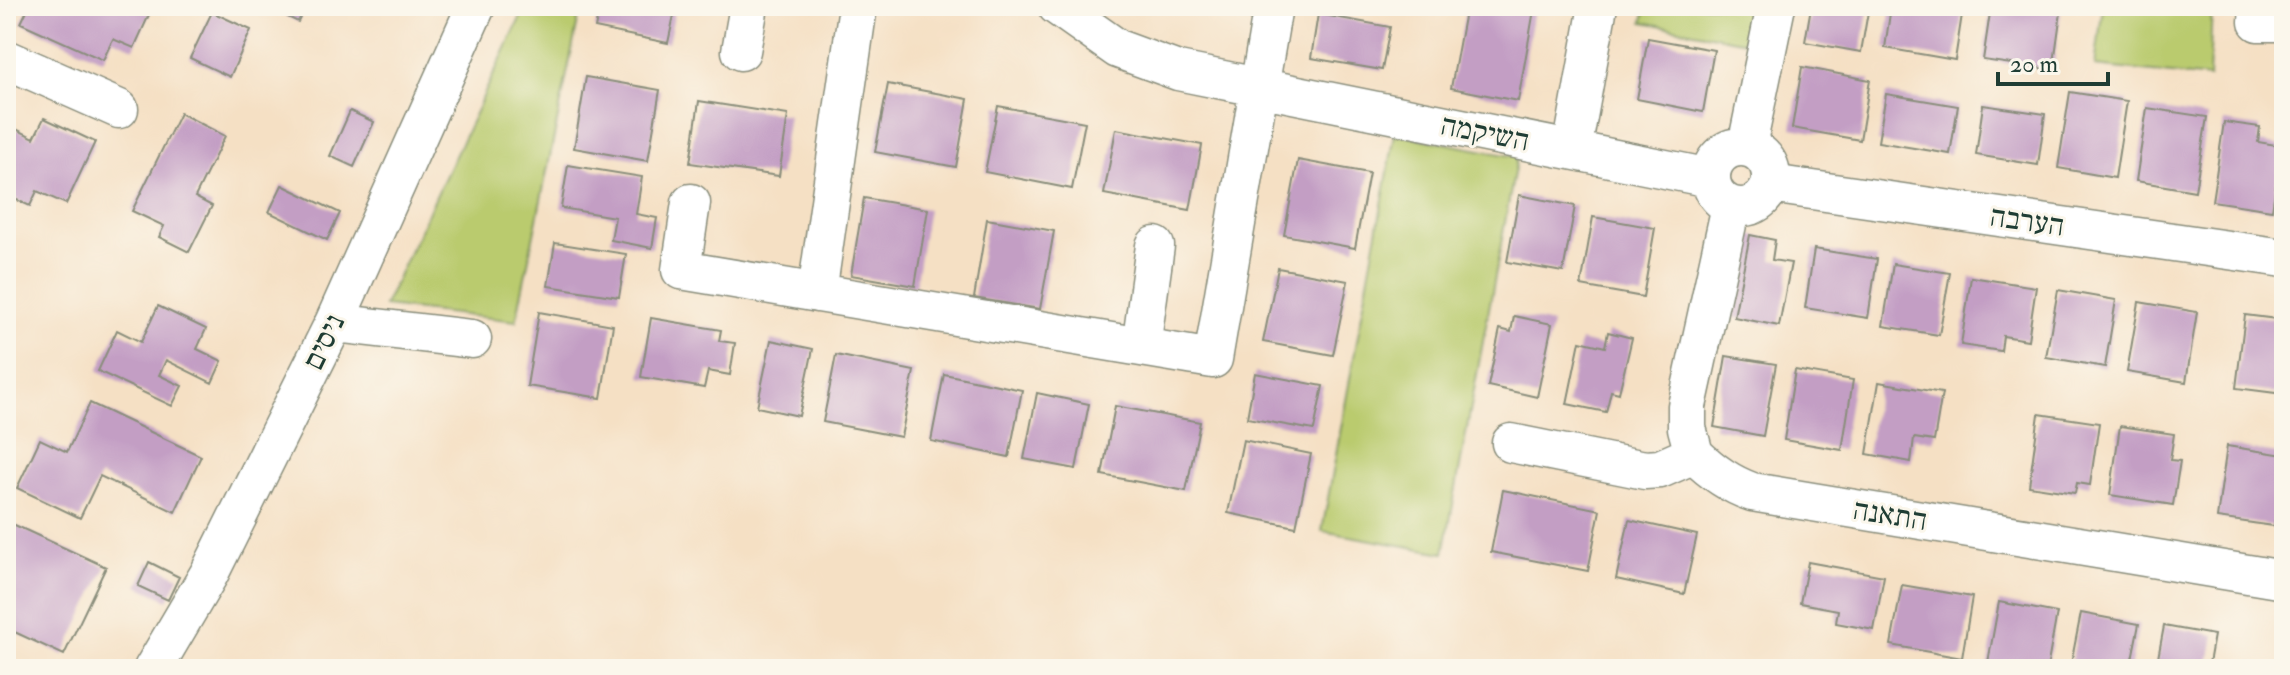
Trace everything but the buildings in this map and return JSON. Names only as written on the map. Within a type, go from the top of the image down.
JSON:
[{"type":"street","name":"ניסים","points":[[153,669],[209,574],[334,323],[476,6]]},
{"type":"street","points":[[741,51],[749,6]]},
{"type":"street","points":[[817,293],[858,6]]},
{"type":"street","name":"השיקמה","points":[[1057,6],[1118,49],[1178,71],[1572,150],[1721,192]]},
{"type":"street","points":[[691,203],[681,270],[1213,359],[1273,6]]},
{"type":"street","points":[[1572,150],[1598,6]]},
{"type":"street","points":[[1747,146],[1776,6]]},
{"type":"street","points":[[2259,6],[2258,22],[2284,22]]},
{"type":"street","points":[[6,59],[119,109]]},
{"type":"street","points":[[1511,443],[1645,470],[1660,469],[1694,454],[1687,428],[1687,406],[1721,192],[1712,167],[1725,150],[1736,146],[1747,146],[1762,154],[1771,173],[1771,184],[1759,202],[1749,206],[1721,192]]},
{"type":"street","name":"הערבה","points":[[1771,184],[2284,258]]},
{"type":"street","points":[[1129,345],[1155,246]]},
{"type":"street","points":[[334,323],[472,339]]},
{"type":"street","name":"התאנה","points":[[1694,454],[1710,470],[1733,485],[1752,492],[2284,580]]},
{"type":"green space","points":[[526,6],[581,6],[516,321],[384,306]]},
{"type":"green space","points":[[1646,6],[1753,6],[1746,42],[1643,22]]},
{"type":"green space","points":[[2103,6],[2212,6],[2209,78],[2095,66]]},
{"type":"green space","points":[[1395,134],[1517,157],[1444,553],[1322,531]]}]
